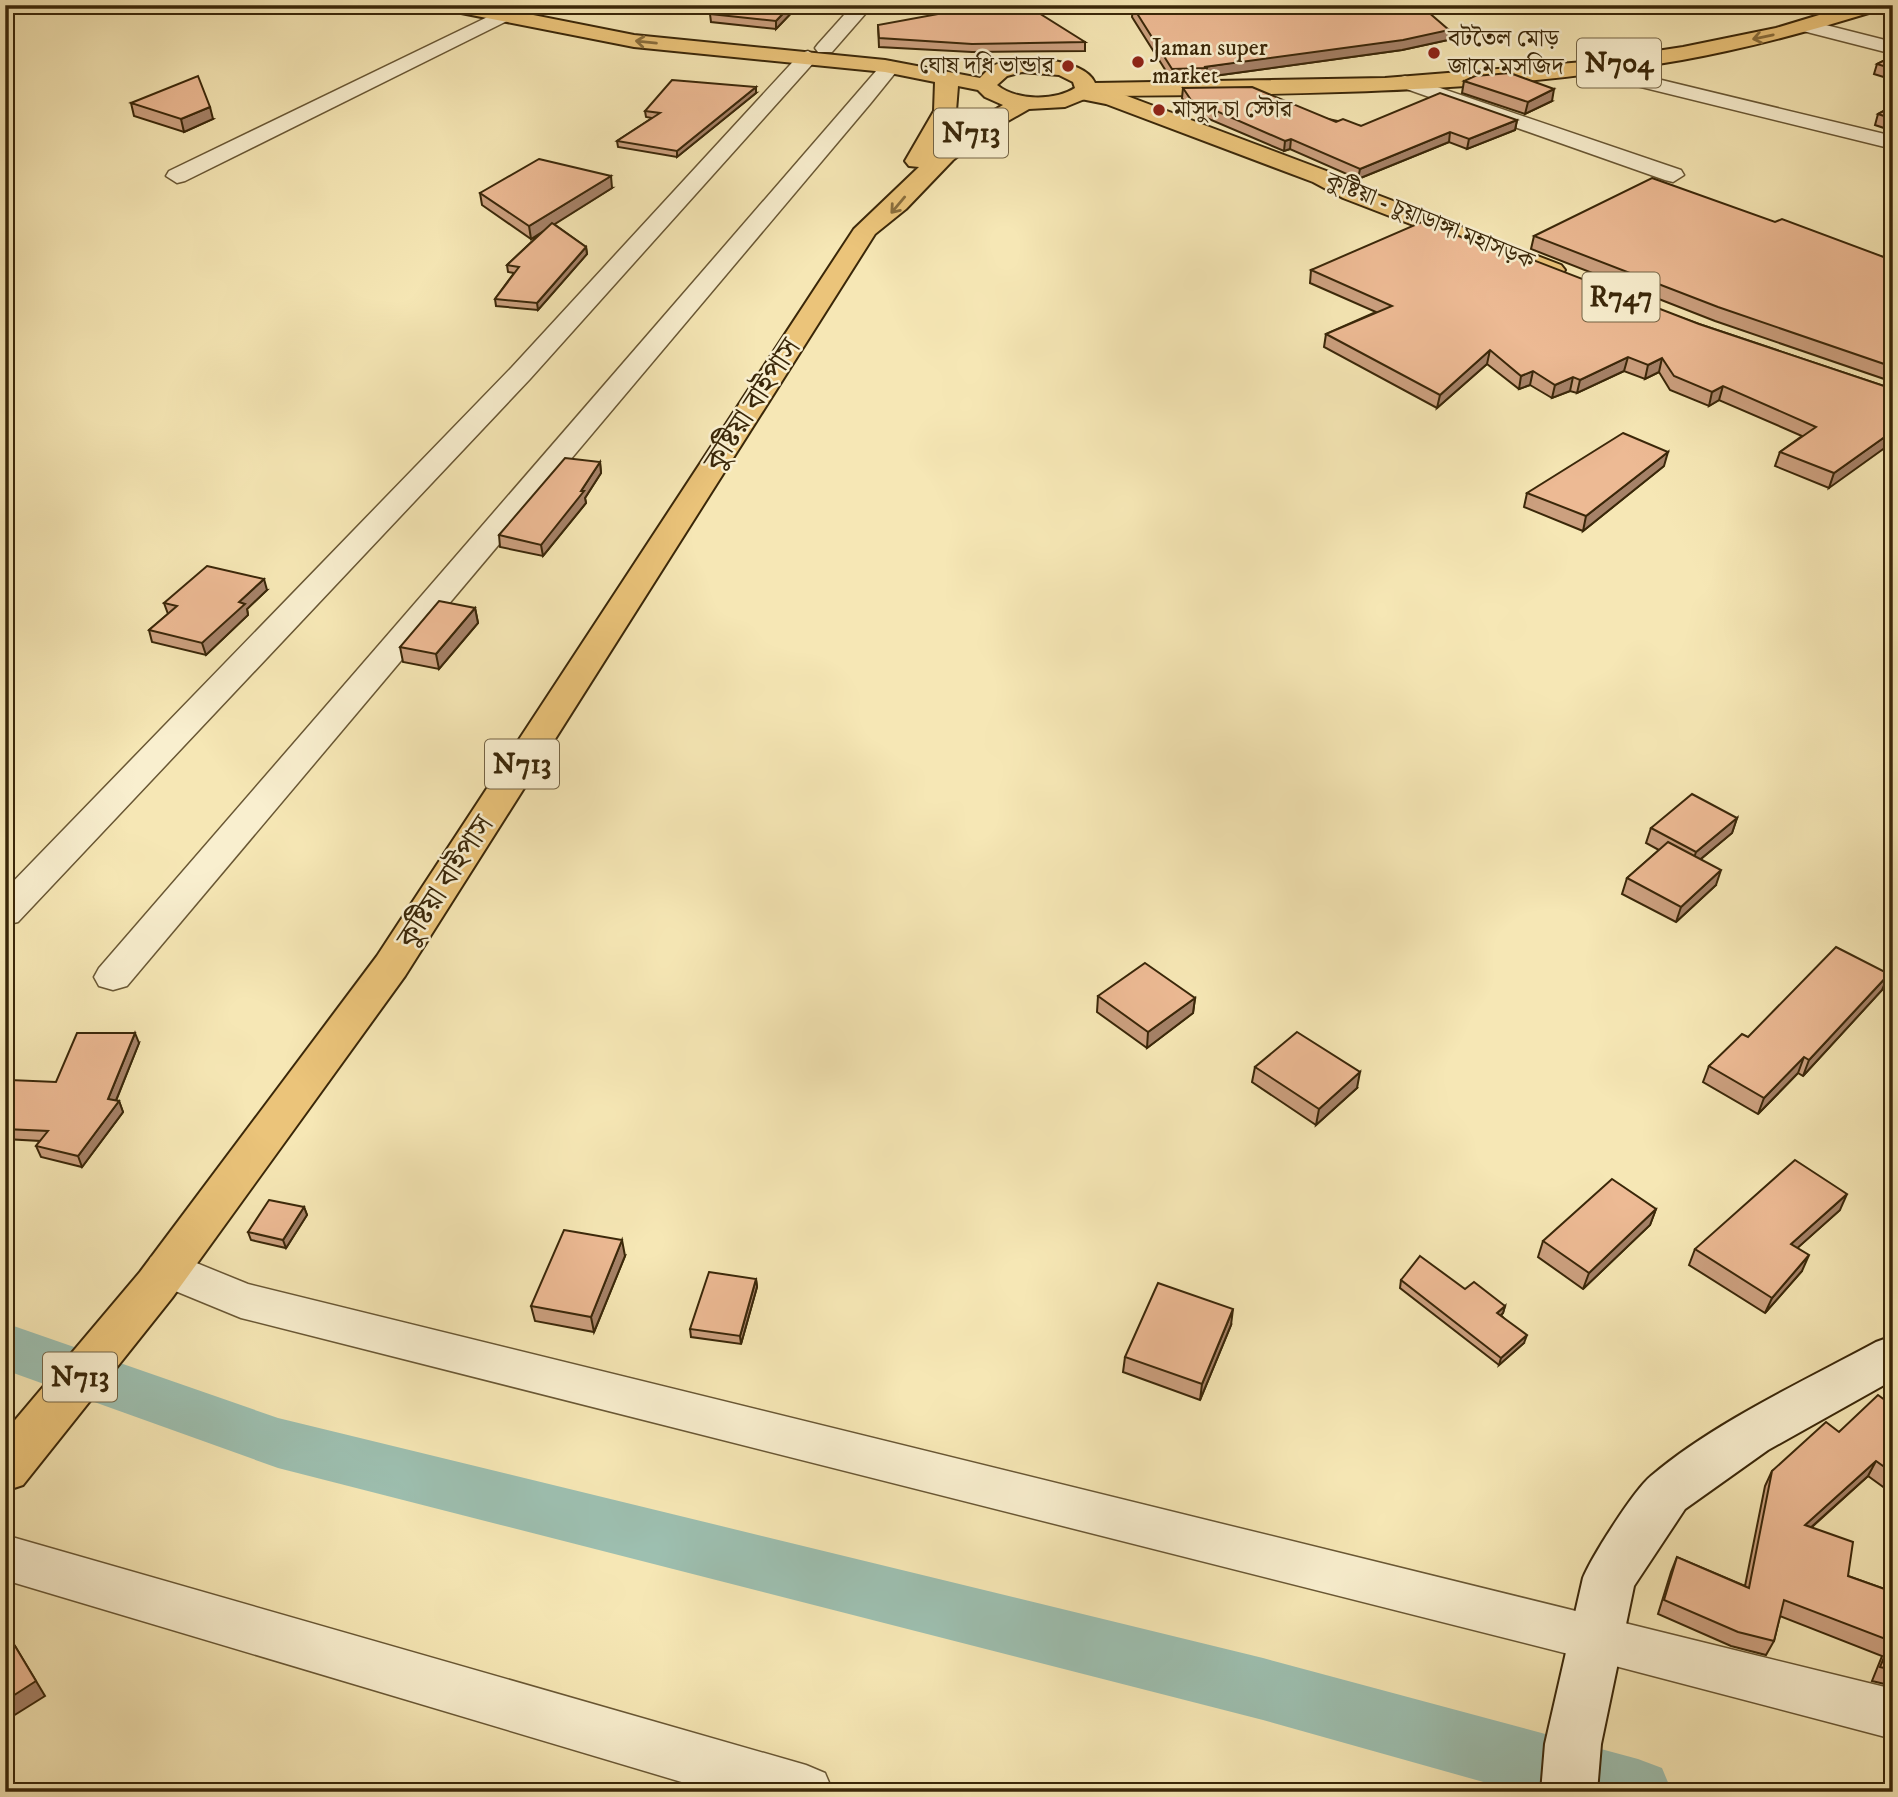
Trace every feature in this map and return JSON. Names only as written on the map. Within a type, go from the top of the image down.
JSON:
[{"type":"main road","points":[[451,5],[603,36],[714,50],[829,54]]},
{"type":"main road","points":[[540,5],[625,22],[894,64],[992,83],[1026,102],[1076,93]]},
{"type":"main road","name":"N704","points":[[1076,93],[1356,85],[1486,78],[1660,58],[1810,27],[1875,5]]},
{"type":"main road","points":[[603,36],[625,22]]},
{"type":"main road","name":"N704","points":[[1076,93],[1275,75],[1409,67],[1541,54],[1645,38]]},
{"type":"main road","points":[[894,64],[945,78],[992,83]]},
{"type":"main road","name":"কুষ্টিয়া - চুয়াডাঙ্গা মহাসড়ক","points":[[992,83],[1022,66],[1051,67],[1076,93],[1298,183],[1351,193],[1578,280]]},
{"type":"main road","points":[[921,168],[946,111],[949,87],[945,78]]},
{"type":"main road","name":"কুষ্টিয়া বাইপাস","points":[[5,1469],[161,1277],[391,966],[866,229],[889,216],[921,168],[992,83]]},
{"type":"main road","points":[[921,168],[1076,93]]},
{"type":"main road","name":"কুষ্টিয়া বাইপাস","points":[[921,168],[982,124],[1026,102]]},
{"type":"main road","points":[[1571,1768],[1609,1578],[1667,1493],[1750,1435],[1893,1356]]},
{"type":"street","points":[[5,913],[829,54],[864,5]]},
{"type":"street","points":[[177,176],[502,16]]},
{"type":"street","points":[[1810,27],[1893,48]]},
{"type":"street","points":[[113,977],[894,64]]},
{"type":"street","points":[[1583,67],[1893,143]]},
{"type":"street","points":[[1405,82],[1674,175]]},
{"type":"street","points":[[161,1277],[241,1300],[1596,1637],[1893,1714]]},
{"type":"street","points":[[5,1557],[806,1792]]},
{"type":"building","points":[[720,5],[791,5],[776,21],[710,14]]},
{"type":"building","points":[[987,5],[1026,5],[1085,42],[972,44],[879,38],[878,25]]},
{"type":"building","points":[[1420,5],[1449,30],[1403,40],[1204,67],[1207,68],[1172,69],[1133,7]]},
{"type":"building","points":[[1893,56],[1893,69],[1877,64]]},
{"type":"building","points":[[1510,73],[1554,89],[1528,102],[1464,81],[1475,76]]},
{"type":"building","points":[[198,76],[210,107],[181,119],[131,103]]},
{"type":"building","points":[[672,80],[756,87],[677,151],[617,141],[660,113],[645,111]]},
{"type":"building","points":[[1252,87],[1336,122],[1343,119],[1361,126],[1440,93],[1517,120],[1469,139],[1450,132],[1360,169],[1291,139],[1285,141],[1191,100],[1183,88]]},
{"type":"building","points":[[1893,106],[1893,119],[1878,114]]},
{"type":"building","points":[[539,159],[611,176],[529,226],[480,193]]},
{"type":"building","points":[[1652,178],[1775,222],[1782,219],[1889,259],[1893,255],[1893,367],[1718,307],[1534,236]]},
{"type":"building","points":[[1424,221],[1482,246],[1501,253],[1507,250],[1699,324],[1893,389],[1893,431],[1834,473],[1780,452],[1816,427],[1723,386],[1712,392],[1674,376],[1662,358],[1648,365],[1628,357],[1580,380],[1573,377],[1555,385],[1533,371],[1521,376],[1490,350],[1440,395],[1326,334],[1392,306],[1311,270]]},
{"type":"building","points":[[552,223],[586,247],[537,303],[495,299],[519,267],[507,265]]},
{"type":"building","points":[[1623,433],[1668,452],[1586,516],[1527,493]]},
{"type":"building","points":[[565,458],[600,462],[581,491],[584,491],[541,545],[499,535]]},
{"type":"building","points":[[207,566],[264,579],[239,602],[245,604],[202,643],[149,630],[177,606],[164,603]]},
{"type":"building","points":[[439,601],[475,608],[436,654],[400,647]]},
{"type":"building","points":[[1692,794],[1737,818],[1696,852],[1651,828]]},
{"type":"building","points":[[1668,842],[1721,870],[1681,907],[1627,878]]},
{"type":"building","points":[[1836,947],[1889,974],[1809,1060],[1804,1057],[1764,1098],[1709,1066],[1742,1034],[1748,1037]]},
{"type":"building","points":[[1145,963],[1195,998],[1148,1032],[1098,996]]},
{"type":"building","points":[[1297,1032],[1360,1072],[1319,1109],[1255,1067]]},
{"type":"building","points":[[77,1033],[135,1033],[108,1099],[119,1101],[78,1156],[36,1146],[48,1131],[5,1129],[5,1088],[10,1080],[56,1082]]},
{"type":"building","points":[[1795,1160],[1847,1194],[1791,1244],[1809,1255],[1772,1298],[1695,1249]]},
{"type":"building","points":[[1612,1179],[1656,1209],[1589,1273],[1543,1241]]},
{"type":"building","points":[[269,1200],[304,1207],[283,1240],[248,1232]]},
{"type":"building","points":[[564,1230],[622,1240],[591,1317],[531,1306]]},
{"type":"building","points":[[1420,1256],[1465,1289],[1474,1282],[1505,1306],[1497,1313],[1527,1335],[1501,1358],[1401,1280]]},
{"type":"building","points":[[709,1272],[756,1279],[740,1336],[690,1329]]},
{"type":"building","points":[[1158,1283],[1233,1309],[1202,1384],[1125,1357]]},
{"type":"building","points":[[1878,1395],[1893,1406],[1893,1473],[1876,1461],[1805,1525],[1853,1542],[1848,1576],[1893,1592],[1893,1670],[1880,1667],[1891,1641],[1784,1600],[1774,1641],[1738,1632],[1664,1600],[1677,1557],[1749,1588],[1772,1471],[1826,1422],[1839,1432]]},
{"type":"building","points":[[15,1646],[36,1681],[5,1701],[5,1652]]},
{"type":"waterway","points":[[5,1346],[278,1443],[1263,1689],[1638,1792]]},
{"type":"place","name":"বটতৈল মোড় জামে মসজিদ","points":[[1434,53]]},
{"type":"place","name":"Jaman super market","points":[[1138,62]]},
{"type":"place","name":"ঘোষ দধি ভান্ডার","points":[[1068,66]]},
{"type":"place","name":"মাসুদ চা স্টোর","points":[[1159,110]]}]
